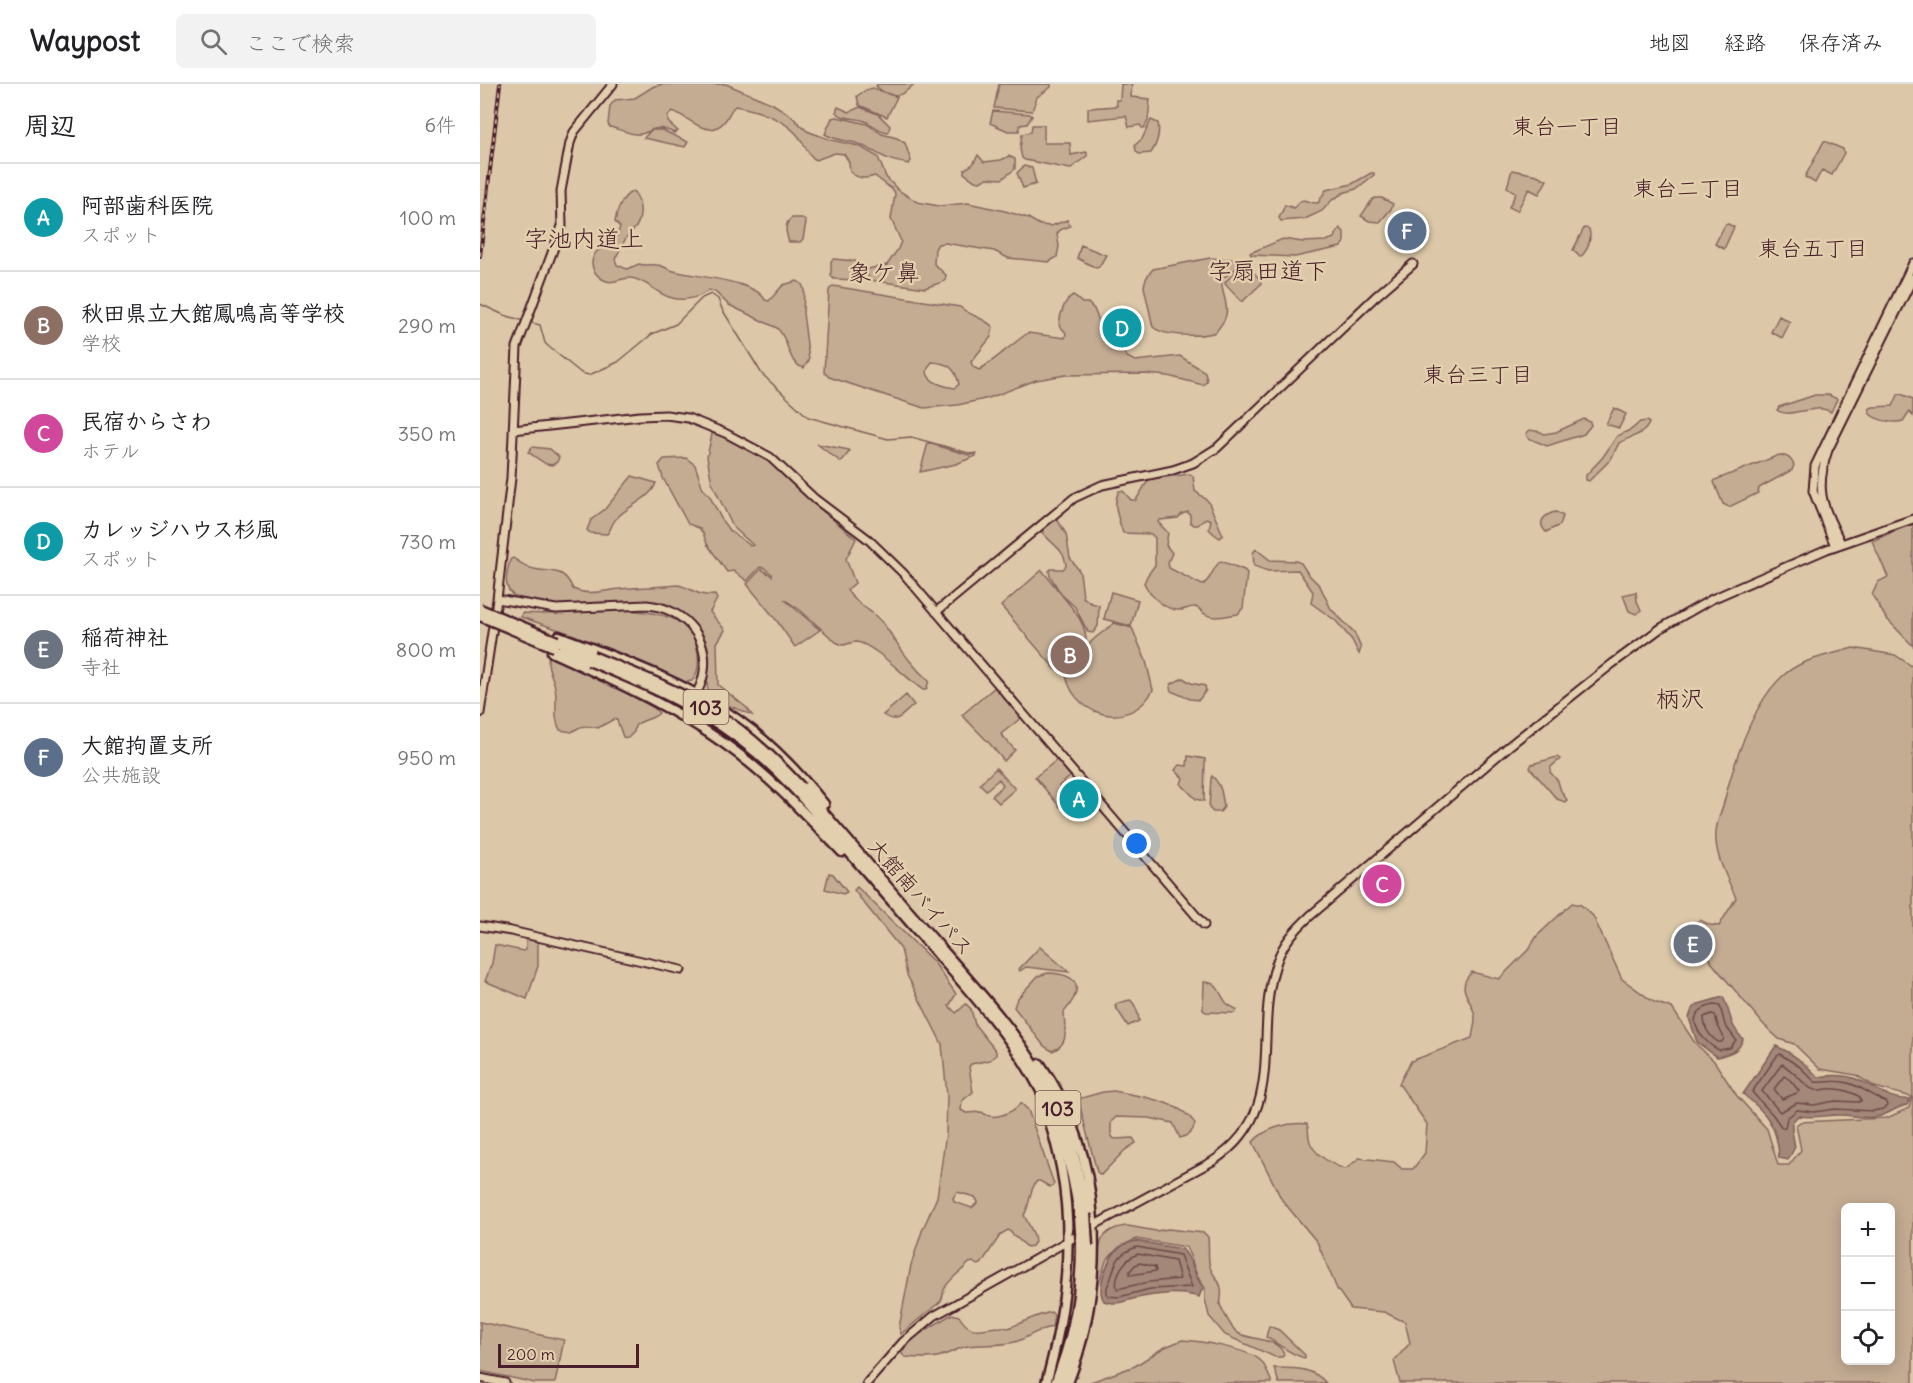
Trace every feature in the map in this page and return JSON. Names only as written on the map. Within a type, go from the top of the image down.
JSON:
[{"type":"highway","name":"大館南バイパス","points":[[480,609],[662,692],[712,718],[754,749],[799,789],[1033,1061],[1060,1113],[1075,1158],[1083,1215],[1085,1297],[1075,1346],[1062,1383]]},
{"type":"highway","name":"大館南バイパス","points":[[480,617],[555,644]]},
{"type":"highway","points":[[555,644],[696,694],[747,726],[795,770],[912,919]]},
{"type":"highway","points":[[555,644],[723,742],[774,783],[912,919]]},
{"type":"highway","points":[[997,1018],[1038,1061],[1064,1107],[1085,1169],[1094,1226],[1094,1268],[1085,1297],[1082,1344],[1068,1383]]},
{"type":"highway","points":[[997,1018],[1047,1112],[1063,1176],[1068,1217],[1067,1276],[1062,1312],[1046,1383]]},
{"type":"highway","name":"大館南バイパス","points":[[1055,1383],[1085,1297]]},
{"type":"street","points":[[480,713],[481,689],[497,600],[511,478],[517,346],[562,226],[561,191],[574,132],[613,84]]},
{"type":"street","points":[[1838,545],[1813,491],[1815,466],[1913,262]]},
{"type":"street","points":[[936,612],[1074,498],[1102,485],[1173,470],[1204,458],[1231,436],[1375,297],[1413,264]]},
{"type":"street","points":[[1838,545],[1820,492],[1821,470],[1828,450],[1913,278]]},
{"type":"street","points":[[513,430],[626,417],[666,415],[688,418],[725,433],[770,457],[816,499],[868,539],[904,574],[1204,925]]},
{"type":"street","points":[[867,1383],[903,1342],[934,1316],[1229,1150],[1243,1135],[1257,1109],[1263,1086],[1271,982],[1276,963],[1289,937],[1310,916],[1506,748],[1643,641],[1695,608],[1838,545],[1913,519]]},
{"type":"street","points":[[497,600],[545,608],[647,605],[669,609],[689,623],[702,644],[705,662],[696,694],[683,717]]},
{"type":"street","points":[[480,926],[681,970]]},
{"type":"street","points":[[480,1378],[505,1383]]},
{"type":"shaded area","points":[[726,84],[773,104],[789,114],[807,131],[831,140],[859,146],[878,157],[886,177],[898,190],[917,202],[939,206],[968,203],[1028,218],[1040,225],[1051,226],[1067,220],[1070,226],[1060,230],[1057,234],[1059,246],[1057,257],[1049,262],[1008,258],[994,251],[945,243],[938,244],[935,249],[934,264],[946,275],[945,281],[925,288],[870,280],[866,272],[868,269],[887,265],[901,241],[891,219],[894,191],[875,176],[862,178],[850,172],[849,162],[844,154],[835,153],[816,160],[799,137],[786,125],[770,116],[735,106],[724,122],[711,129],[697,125],[672,111],[668,116],[668,122],[678,131],[674,133],[660,128],[635,134],[610,127],[608,124],[610,106],[615,100],[635,98],[654,86]]},
{"type":"shaded area","points":[[878,84],[914,84],[896,96],[881,91],[876,86]]},
{"type":"shaded area","points":[[999,84],[1051,84],[1051,87],[1037,97],[1032,111],[994,108]]},
{"type":"shaded area","points":[[1121,84],[1132,84],[1131,97],[1150,99],[1148,121],[1144,128],[1140,125],[1129,127],[1126,116],[1088,120],[1088,108],[1117,106],[1116,100],[1120,100]]},
{"type":"shaded area","points":[[873,88],[897,97],[887,117],[859,105],[857,96]]},
{"type":"shaded area","points":[[838,107],[849,112],[860,107],[878,114],[890,126],[888,132],[865,121],[842,116],[836,112]]},
{"type":"shaded area","points":[[993,111],[1032,116],[1027,124],[1020,125],[1019,131],[1008,131],[990,123]]},
{"type":"shaded area","points":[[837,117],[867,124],[882,134],[897,138],[905,143],[911,161],[909,164],[894,161],[861,145],[825,134],[832,118]]},
{"type":"shaded area","points":[[1151,120],[1158,123],[1156,143],[1151,153],[1139,154],[1135,145],[1142,139]]},
{"type":"shaded area","points":[[1032,125],[1044,125],[1044,143],[1070,143],[1071,155],[1087,152],[1087,156],[1070,169],[1025,160],[1022,158],[1020,149],[1022,134],[1031,132]]},
{"type":"shaded area","points":[[651,130],[662,130],[688,142],[685,147],[644,138]]},
{"type":"shaded area","points":[[1824,141],[1843,149],[1844,153],[1832,175],[1822,170],[1815,183],[1805,177]]},
{"type":"shaded area","points":[[978,155],[984,162],[1001,160],[1009,156],[1015,159],[1015,169],[1002,179],[987,178],[980,182],[975,181],[964,173],[964,170],[973,164]]},
{"type":"shaded area","points":[[1024,166],[1032,168],[1036,184],[1023,188],[1017,173]]},
{"type":"shaded area","points":[[1512,170],[1537,175],[1547,180],[1539,194],[1529,189],[1517,211],[1509,207],[1516,193],[1507,187]]},
{"type":"shaded area","points":[[1371,173],[1374,175],[1356,189],[1332,200],[1322,211],[1305,219],[1281,221],[1279,218],[1285,205],[1294,208],[1303,200],[1318,203],[1326,190],[1352,184]]},
{"type":"shaded area","points":[[633,191],[639,204],[639,219],[615,259],[617,265],[627,269],[639,264],[659,265],[674,271],[724,280],[750,288],[769,301],[783,285],[797,281],[802,284],[804,290],[803,313],[809,360],[804,368],[794,361],[777,328],[729,305],[715,292],[709,290],[690,298],[679,299],[664,295],[636,279],[628,278],[611,282],[598,275],[592,265],[595,254],[604,246],[611,244],[618,233],[620,227],[615,222],[619,209],[626,196]]},
{"type":"shaded area","points":[[1375,198],[1382,198],[1393,204],[1380,222],[1369,221],[1361,216]]},
{"type":"shaded area","points":[[792,218],[802,218],[806,222],[803,239],[800,242],[789,242],[788,239],[786,226]]},
{"type":"shaded area","points":[[1725,225],[1734,227],[1724,249],[1715,244]]},
{"type":"shaded area","points":[[1340,228],[1344,232],[1344,242],[1341,247],[1295,257],[1251,255],[1250,253],[1283,239],[1303,242],[1326,241],[1334,238]]},
{"type":"shaded area","points":[[1584,228],[1589,229],[1590,241],[1580,257],[1573,250]]},
{"type":"shaded area","points":[[1081,245],[1106,255],[1099,267],[1096,268],[1077,258]]},
{"type":"shaded area","points":[[1210,258],[1242,260],[1241,265],[1222,279],[1227,310],[1216,332],[1183,335],[1166,333],[1153,327],[1144,287],[1148,275],[1153,269]]},
{"type":"shaded area","points":[[833,259],[855,261],[861,264],[861,276],[858,280],[834,279],[831,276]]},
{"type":"shaded area","points":[[1242,265],[1246,265],[1261,280],[1261,284],[1241,301],[1225,282]]},
{"type":"shaded area","points":[[833,286],[960,307],[993,327],[991,337],[971,362],[973,367],[979,370],[1028,333],[1065,338],[1066,333],[1059,325],[1061,312],[1073,295],[1094,309],[1101,326],[1119,343],[1127,357],[1135,361],[1180,356],[1205,372],[1207,381],[1203,385],[1168,376],[1146,374],[1066,375],[1036,380],[989,398],[958,405],[924,408],[829,377],[824,372],[829,290]],"holes":[[[932,362],[947,365],[953,370],[959,384],[955,388],[933,381],[929,377],[928,368]]]},
{"type":"shaded area","points":[[1779,316],[1790,322],[1782,338],[1771,332]]},
{"type":"shaded area","points":[[1815,395],[1829,395],[1837,399],[1831,412],[1817,409],[1782,413],[1777,410],[1779,407]]},
{"type":"shaded area","points":[[1898,395],[1913,399],[1913,416],[1909,412],[1903,421],[1890,422],[1870,414],[1869,409],[1873,407],[1893,406]]},
{"type":"shaded area","points":[[1614,408],[1626,414],[1619,428],[1606,424]]},
{"type":"shaded area","points":[[1584,419],[1591,425],[1584,434],[1547,446],[1528,438],[1526,434],[1530,430],[1544,434],[1556,432]]},
{"type":"shaded area","points":[[1640,422],[1649,423],[1644,431],[1619,443],[1611,459],[1589,481],[1586,480],[1586,475],[1603,457],[1617,436],[1632,429]]},
{"type":"shaded area","points":[[715,433],[774,465],[811,501],[856,539],[846,559],[855,583],[847,590],[855,600],[881,621],[910,661],[929,681],[926,690],[863,644],[856,642],[842,645],[836,642],[784,599],[820,630],[795,647],[747,584],[761,569],[772,576],[772,574],[760,567],[747,581],[734,571],[727,572],[707,544],[699,528],[688,524],[663,478],[659,465],[664,459],[686,458],[695,465],[703,489],[709,495],[723,522],[729,530],[751,546],[753,545],[733,527],[712,483],[707,457],[712,434]]},
{"type":"shaded area","points":[[928,443],[969,455],[976,454],[976,456],[956,464],[920,472]]},
{"type":"shaded area","points":[[817,444],[849,450],[850,451],[841,462]]},
{"type":"shaded area","points":[[532,447],[550,449],[559,457],[557,462],[552,465],[546,464],[528,452]]},
{"type":"shaded area","points":[[1779,455],[1791,460],[1794,465],[1792,470],[1759,488],[1758,493],[1729,507],[1723,504],[1715,480]]},
{"type":"shaded area","points":[[1190,474],[1193,476],[1195,491],[1208,501],[1223,535],[1220,538],[1209,529],[1211,520],[1206,518],[1198,525],[1194,525],[1190,522],[1188,512],[1178,518],[1160,520],[1158,522],[1168,533],[1166,545],[1172,553],[1168,562],[1169,568],[1202,585],[1221,561],[1244,570],[1247,573],[1243,608],[1238,614],[1213,617],[1196,607],[1175,610],[1154,598],[1144,583],[1155,565],[1155,538],[1151,534],[1123,533],[1116,506],[1119,491],[1123,491],[1131,500],[1136,500],[1149,479]]},
{"type":"shaded area","points":[[632,476],[656,483],[649,494],[615,520],[607,534],[590,533],[587,530],[591,520],[605,509]]},
{"type":"shaded area","points":[[1556,512],[1563,516],[1560,525],[1546,532],[1542,525],[1543,519]]},
{"type":"shaded area","points":[[1052,519],[1057,519],[1066,534],[1070,558],[1080,572],[1083,597],[1099,605],[1098,626],[1093,633],[1088,632],[1075,607],[1061,594],[1050,576],[1051,569],[1063,569],[1066,566],[1063,555],[1042,532]]},
{"type":"shaded area","points":[[1913,523],[1913,646],[1886,618],[1872,595],[1878,582],[1888,577],[1872,541]]},
{"type":"shaded area","points":[[1256,549],[1270,560],[1301,563],[1320,586],[1331,609],[1354,632],[1361,648],[1359,654],[1352,640],[1336,621],[1311,603],[1313,592],[1298,570],[1268,571],[1254,566],[1253,553]]},
{"type":"shaded area","points":[[513,558],[531,568],[562,574],[573,589],[585,592],[678,585],[699,594],[715,595],[717,599],[710,612],[725,630],[717,643],[718,685],[747,708],[752,715],[717,701],[708,690],[707,645],[697,626],[689,618],[669,607],[648,602],[553,605],[534,603],[519,598],[510,592],[507,584],[510,560]]},
{"type":"shaded area","points":[[1042,570],[1074,610],[1084,628],[1086,641],[1056,670],[1001,606]]},
{"type":"shaded area","points":[[1111,592],[1138,600],[1131,626],[1104,619]]},
{"type":"shaded area","points":[[1636,592],[1641,610],[1636,614],[1629,611],[1623,595]]},
{"type":"shaded area","points":[[624,610],[648,612],[671,618],[681,623],[689,631],[695,641],[698,654],[697,672],[692,681],[685,682],[574,635],[521,617],[522,613]]},
{"type":"shaded area","points":[[1114,623],[1132,628],[1146,661],[1153,690],[1143,704],[1130,712],[1116,715],[1102,714],[1088,708],[1077,698],[1069,685],[1065,668]]},
{"type":"shaded area","points":[[1853,648],[1895,655],[1913,667],[1913,1383],[1400,1383],[1394,1361],[1410,1343],[1405,1322],[1384,1312],[1351,1309],[1337,1289],[1317,1242],[1282,1200],[1253,1142],[1264,1133],[1278,1127],[1307,1124],[1309,1138],[1314,1149],[1335,1165],[1346,1169],[1359,1158],[1394,1162],[1402,1169],[1413,1169],[1425,1153],[1427,1124],[1399,1084],[1411,1061],[1472,1038],[1475,1018],[1464,989],[1467,978],[1472,972],[1499,979],[1529,949],[1537,936],[1572,903],[1581,905],[1593,916],[1622,979],[1654,1002],[1672,1008],[1695,1043],[1714,1061],[1737,1096],[1767,1129],[1778,1165],[1789,1165],[1801,1150],[1796,1125],[1800,1122],[1887,1118],[1909,1108],[1912,1097],[1875,1087],[1856,1075],[1820,1069],[1794,1044],[1779,1039],[1764,1025],[1712,963],[1694,923],[1700,920],[1719,926],[1736,898],[1719,858],[1716,830],[1745,735],[1763,700],[1785,674],[1800,664]]},
{"type":"shaded area","points":[[549,655],[603,680],[659,713],[635,726],[634,732],[628,738],[623,737],[617,720],[614,719],[598,728],[584,726],[572,732],[560,730],[556,719],[555,689],[548,666]]},
{"type":"shaded area","points":[[1183,678],[1191,683],[1205,686],[1206,690],[1199,700],[1190,699],[1171,691],[1171,684]]},
{"type":"shaded area","points":[[995,687],[1021,718],[1001,734],[1015,750],[1004,761],[962,715]]},
{"type":"shaded area","points":[[906,695],[914,705],[896,719],[883,715]]},
{"type":"shaded area","points":[[1188,756],[1205,759],[1204,801],[1196,799],[1181,784],[1183,778],[1175,770],[1179,765],[1187,766]]},
{"type":"shaded area","points":[[1557,757],[1560,759],[1551,767],[1550,772],[1558,781],[1567,800],[1565,802],[1557,799],[1530,768],[1532,764]]},
{"type":"shaded area","points":[[1057,760],[1071,776],[1059,786],[1067,797],[1067,801],[1060,807],[1035,777]]},
{"type":"shaded area","points":[[996,768],[1015,789],[999,803],[992,796],[1003,785],[999,779],[986,790],[980,784]]},
{"type":"shaded area","points":[[1212,776],[1218,783],[1222,794],[1224,807],[1220,812],[1213,812],[1209,808]]},
{"type":"shaded area","points":[[829,873],[833,874],[847,892],[843,894],[825,889]]},
{"type":"shaded area","points":[[857,887],[934,962],[956,994],[949,1006],[956,1013],[966,1004],[971,1009],[975,1025],[996,1051],[996,1055],[990,1060],[971,1064],[969,1067],[973,1092],[962,1101],[961,1110],[966,1113],[982,1112],[986,1115],[997,1116],[1008,1113],[1021,1103],[1028,1110],[1054,1184],[1050,1187],[1037,1181],[1032,1189],[1024,1215],[1034,1235],[1035,1242],[1032,1246],[1027,1247],[1008,1230],[1001,1234],[981,1264],[969,1263],[946,1286],[941,1301],[901,1334],[899,1328],[911,1265],[922,1231],[937,1197],[946,1133],[947,1096],[942,1044],[907,975],[901,949],[854,890]],"holes":[[[957,1192],[975,1197],[978,1202],[972,1208],[954,1202],[953,1198]]]},
{"type":"shaded area","points":[[526,938],[538,941],[538,966],[527,999],[485,981],[492,963],[495,945],[523,951],[526,950]]},
{"type":"shaded area","points":[[1040,947],[1069,972],[1026,967],[1020,971],[1019,969]]},
{"type":"shaded area","points":[[1048,973],[1067,976],[1076,984],[1075,996],[1064,1012],[1064,1040],[1058,1048],[1052,1051],[1044,1046],[1014,1007],[1017,999],[1038,976]]},
{"type":"shaded area","points":[[1204,982],[1215,985],[1226,1002],[1237,1010],[1235,1013],[1203,1010]]},
{"type":"shaded area","points":[[1130,1000],[1134,1004],[1139,1021],[1128,1026],[1115,1006]]},
{"type":"shaded area","points":[[1114,1091],[1170,1105],[1189,1116],[1195,1124],[1194,1127],[1190,1133],[1180,1138],[1173,1123],[1149,1118],[1116,1117],[1111,1122],[1111,1136],[1115,1139],[1133,1138],[1136,1143],[1125,1150],[1101,1175],[1097,1172],[1078,1099]]},
{"type":"shaded area","points":[[1128,1226],[1156,1231],[1168,1229],[1204,1233],[1208,1237],[1210,1268],[1220,1284],[1220,1305],[1230,1324],[1244,1336],[1277,1345],[1284,1355],[1275,1357],[1225,1335],[1209,1316],[1205,1288],[1197,1276],[1186,1247],[1136,1239],[1119,1247],[1106,1261],[1100,1280],[1098,1280],[1100,1244],[1109,1232]]},
{"type":"shaded area","points":[[1051,1312],[1054,1315],[1052,1327],[1012,1343],[968,1346],[929,1358],[905,1357],[901,1353],[916,1336],[952,1314],[959,1316],[968,1327],[977,1329],[1009,1328]]},
{"type":"shaded area","points":[[480,1322],[564,1340],[555,1383],[535,1383],[480,1371]]},
{"type":"shaded area","points":[[1269,1326],[1279,1330],[1305,1355],[1305,1358],[1290,1352],[1266,1337]]},
{"type":"shaded area","points":[[1182,1340],[1224,1346],[1255,1357],[1263,1363],[1272,1383],[1088,1383],[1135,1366],[1163,1348]]},
{"type":"shaded area","points":[[1274,1368],[1309,1371],[1326,1383],[1279,1383]]},
{"type":"water","points":[[1723,997],[1732,1024],[1743,1039],[1736,1050],[1717,1057],[1697,1042],[1689,1018],[1692,1009],[1699,1004]]},
{"type":"water","points":[[1776,1046],[1798,1059],[1818,1077],[1837,1075],[1851,1077],[1895,1098],[1910,1099],[1907,1105],[1875,1117],[1798,1116],[1792,1122],[1795,1147],[1788,1160],[1779,1158],[1776,1138],[1770,1122],[1765,1114],[1743,1094]]},
{"type":"water","points":[[1136,1241],[1182,1249],[1189,1257],[1203,1287],[1199,1297],[1168,1294],[1117,1303],[1104,1301],[1101,1288],[1108,1263],[1122,1246]]},
{"type":"waterway","points":[[528,322],[540,325],[545,343],[581,373],[589,375],[618,362],[652,334],[676,324],[702,298],[711,294],[718,299],[762,374],[808,417],[888,439],[911,437],[972,454],[977,453]]},
{"type":"waterway","points":[[480,304],[524,321]]},
{"type":"railway","points":[[480,256],[500,84]]},
{"type":"place","name":"大館拘置支所","points":[[1407,231]]},
{"type":"place","name":"カレッジハウス杉風","points":[[1122,328]]},
{"type":"place","name":"秋田県立大館鳳鳴高等学校","points":[[1070,655]]},
{"type":"place","name":"阿部歯科医院","points":[[1079,799]]},
{"type":"place","name":"民宿からさわ","points":[[1382,884]]},
{"type":"place","name":"稲荷神社","points":[[1693,944]]},
{"type":"district","name":"東台一丁目","points":[[1567,126]]},
{"type":"district","name":"東台二丁目","points":[[1688,188]]},
{"type":"district","name":"字池内道上","points":[[584,238]]},
{"type":"district","name":"東台五丁目","points":[[1813,248]]},
{"type":"district","name":"字扇田道下","points":[[1268,270]]},
{"type":"district","name":"象ケ鼻","points":[[884,272]]},
{"type":"district","name":"東台三丁目","points":[[1478,374]]},
{"type":"district","name":"柄沢","points":[[1680,698]]}]
